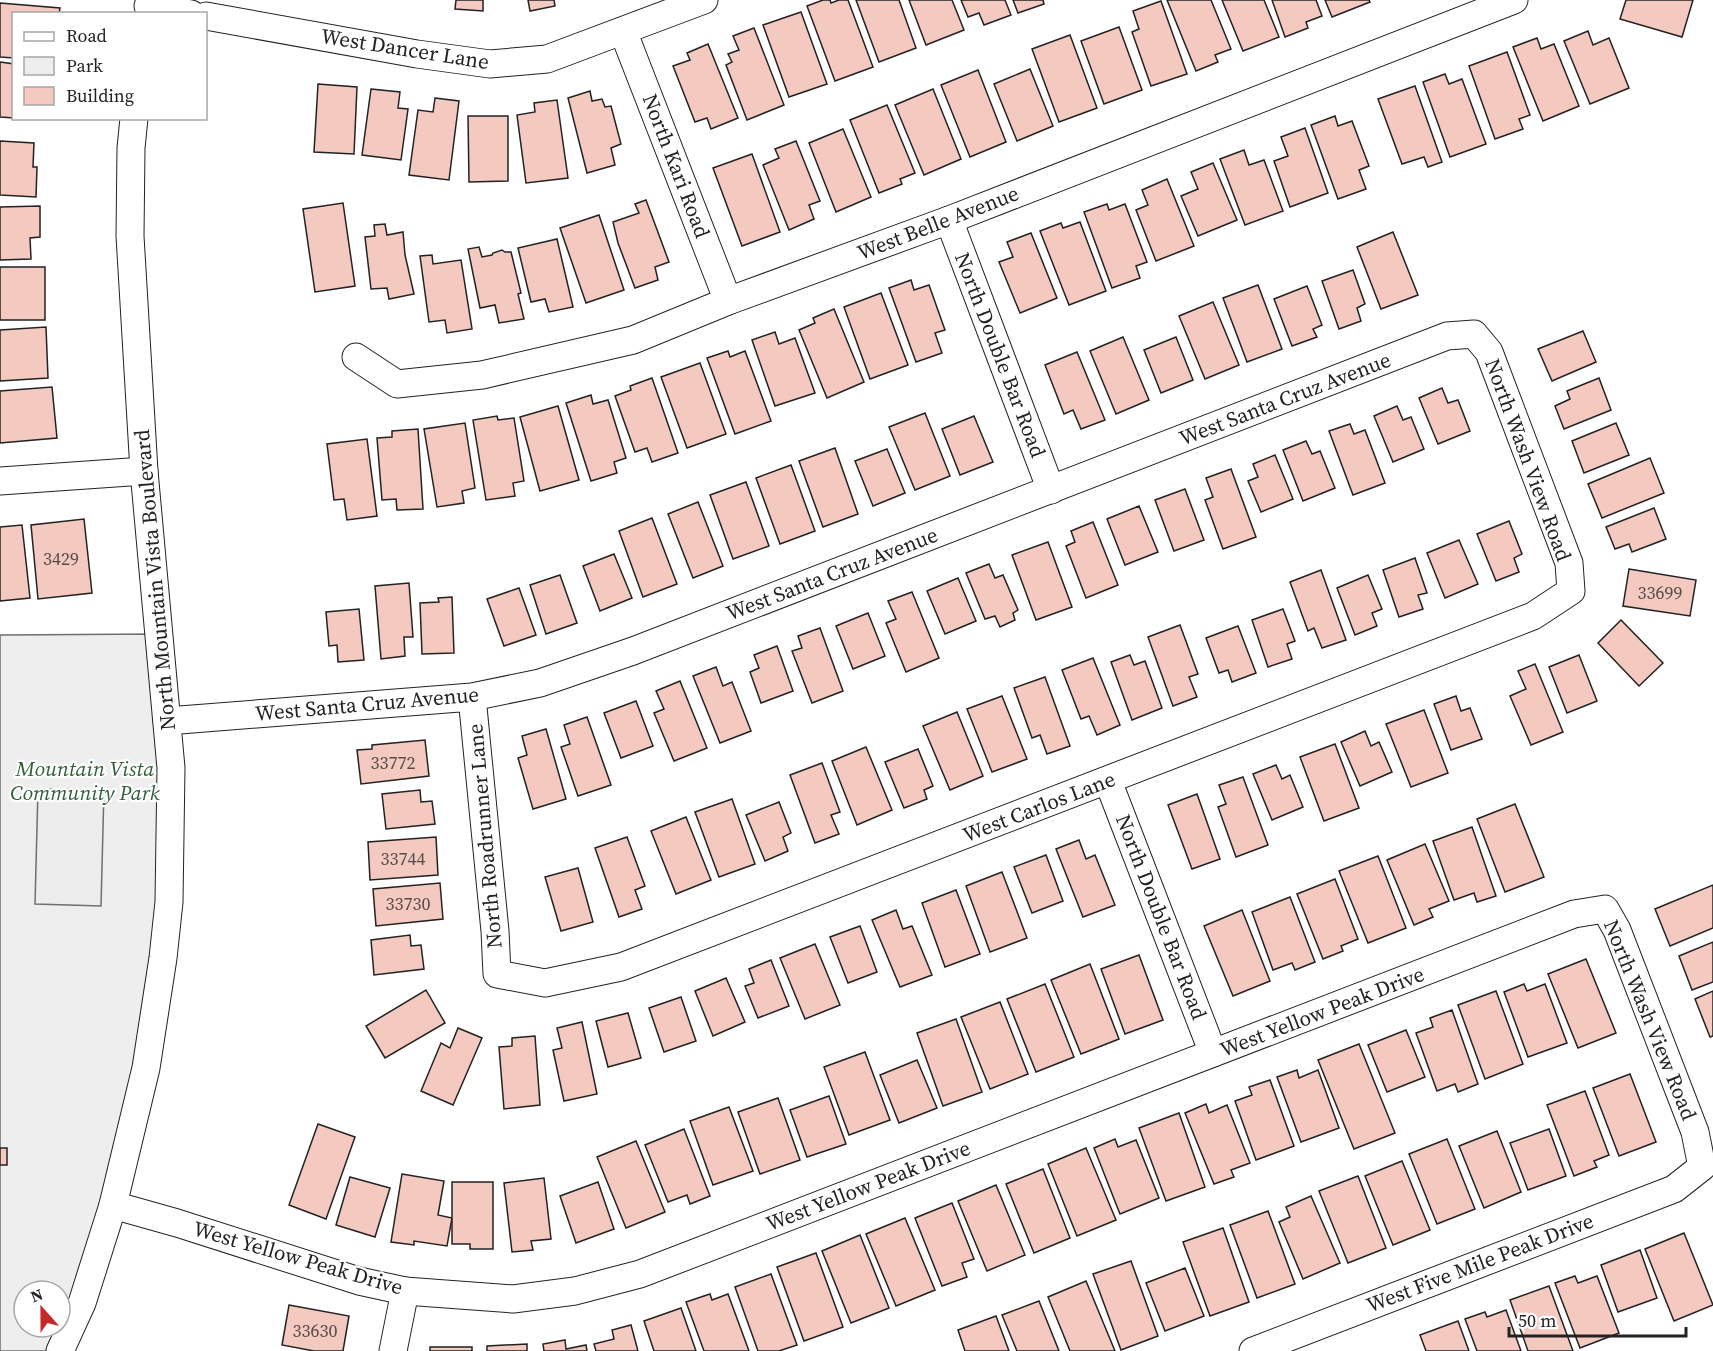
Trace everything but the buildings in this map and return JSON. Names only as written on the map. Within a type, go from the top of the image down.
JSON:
[{"type":"street","name":"West Dancer Lane","points":[[217,18],[417,54],[490,64],[547,59],[704,0]]},
{"type":"street","name":"West Belle Avenue","points":[[356,357],[397,384],[482,375],[633,340],[728,301],[949,220],[1514,0]]},
{"type":"street","points":[[148,6],[180,12]]},
{"type":"street","name":"North Kari Road","points":[[623,31],[728,301]]},
{"type":"street","name":"North Mountain Vista Boulevard","points":[[60,1351],[82,1303],[113,1205],[146,1068],[169,902],[171,768],[144,471],[130,236],[131,148],[135,120]]},
{"type":"street","name":"North Double Bar Road","points":[[949,220],[1052,490]]},
{"type":"street","name":"West Santa Cruz Avenue","points":[[166,721],[472,697],[540,683],[633,651],[1447,336],[1474,334]]},
{"type":"street","name":"North Wash View Road","points":[[1474,334],[1489,352],[1569,563],[1571,591]]},
{"type":"street","points":[[0,482],[144,471]]},
{"type":"street","name":"West Carlos Lane","points":[[497,974],[545,982],[621,967],[1533,616],[1571,591]]},
{"type":"street","name":"North Roadrunner Lane","points":[[472,697],[495,931],[497,974]]},
{"type":"street","name":"North Double Bar Road","points":[[1108,780],[1213,1053]]},
{"type":"street","name":"North Wash View Road","points":[[1605,909],[1617,930],[1695,1132],[1702,1167]]},
{"type":"street","name":"West Yellow Peak Drive","points":[[113,1205],[359,1281],[405,1291],[513,1299],[575,1290],[640,1274],[1574,914],[1605,909]]},
{"type":"street","name":"West Five Mile Peak Drive","points":[[1253,1351],[1674,1189],[1702,1167]]},
{"type":"street","points":[[393,1351],[405,1291]]},
{"type":"green space","name":"Mountain Vista Community Park","points":[[159,634],[167,721],[146,1068],[72,1312],[72,1279],[12,1279],[12,1339],[64,1339],[60,1351],[0,1351],[0,635]]},
{"type":"shaded area","points":[[38,789],[104,790],[101,906],[35,904]]}]
